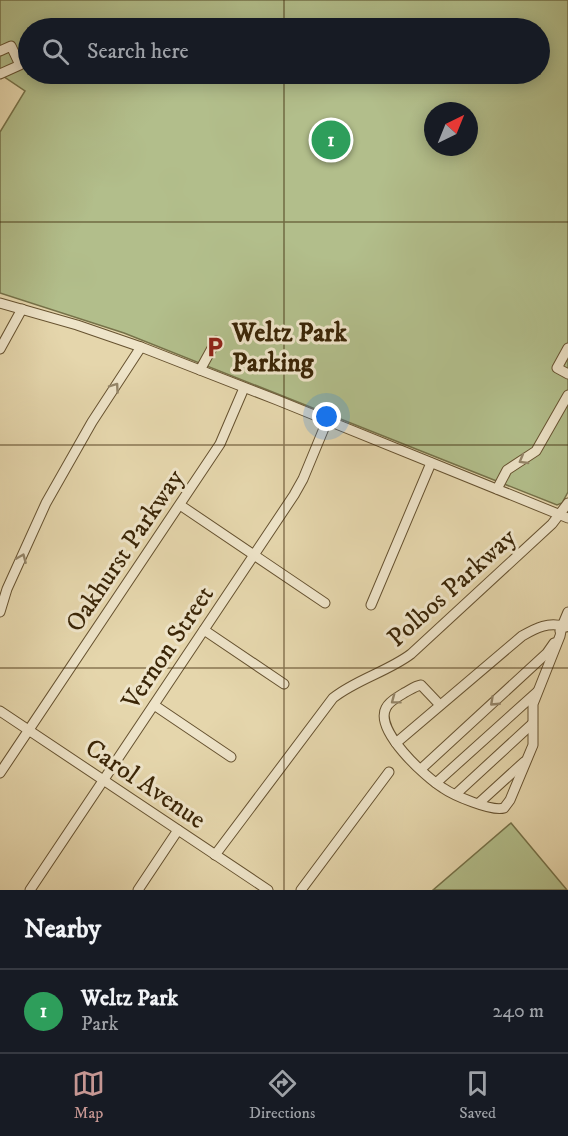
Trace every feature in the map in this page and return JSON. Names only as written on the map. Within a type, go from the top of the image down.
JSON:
[{"type":"street","points":[[0,51],[11,46],[18,61]]},
{"type":"street","points":[[0,74],[18,66]]},
{"type":"street","points":[[0,303],[141,346],[564,516]]},
{"type":"street","points":[[0,349],[22,309]]},
{"type":"street","points":[[200,370],[216,341]]},
{"type":"street","points":[[0,612],[7,589],[46,503],[92,422],[141,346]]},
{"type":"street","points":[[568,348],[557,368],[568,374]]},
{"type":"street","name":"Oakhurst Parkway","points":[[0,773],[220,444],[243,388]]},
{"type":"street","points":[[497,489],[507,470],[536,451],[568,395]]},
{"type":"street","name":"Vernon Street","points":[[30,890],[303,479],[327,421]]},
{"type":"street","points":[[371,605],[431,463]]},
{"type":"street","name":"Polbos Parkway","points":[[215,855],[333,698],[352,685],[389,669],[411,654],[564,516],[568,503]]},
{"type":"street","points":[[180,505],[325,603]]},
{"type":"street","points":[[440,705],[421,685],[391,701],[386,707],[384,716],[396,743],[436,783],[456,794],[497,810],[506,806],[533,741],[533,704],[565,627],[568,612]]},
{"type":"street","points":[[396,743],[522,636],[545,625],[565,627]]},
{"type":"street","points":[[421,769],[537,662],[565,627]]},
{"type":"street","points":[[204,630],[284,684]]},
{"type":"street","points":[[537,662],[543,669],[544,677]]},
{"type":"street","points":[[436,783],[539,690]]},
{"type":"street","points":[[154,705],[231,757]]},
{"type":"street","name":"Carol Avenue","points":[[0,711],[268,890]]},
{"type":"street","points":[[456,794],[532,724]]},
{"type":"street","points":[[479,803],[527,759]]},
{"type":"street","points":[[301,890],[389,772]]},
{"type":"street","points":[[138,890],[178,830]]},
{"type":"street","points":[[246,890],[253,880]]},
{"type":"green space","points":[[0,0],[568,0],[568,492],[562,503],[557,505],[124,333],[0,293],[0,132],[25,91],[0,74]]},
{"type":"green space","points":[[511,823],[567,890],[433,890]]},
{"type":"place","name":"Weltz Park","points":[[331,140]]},
{"type":"place","name":"Weltz Park Parking","points":[[215,347]]}]
